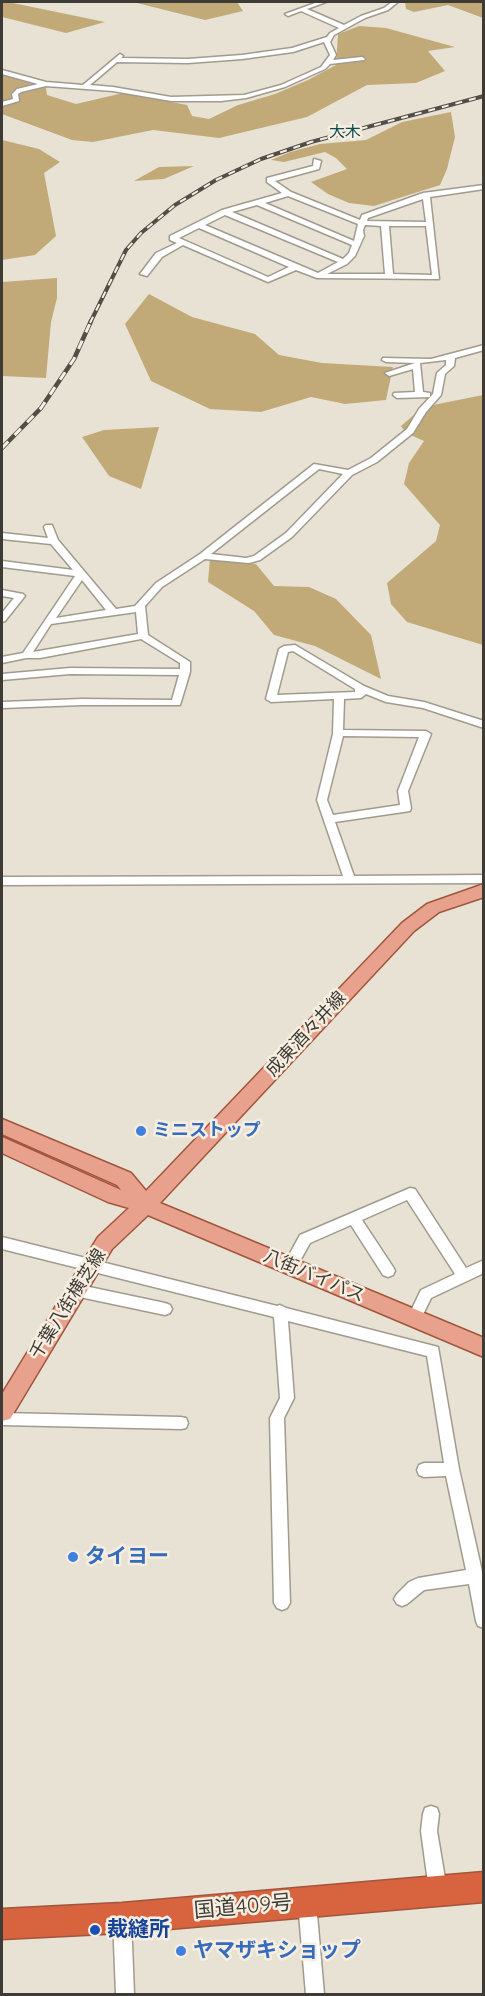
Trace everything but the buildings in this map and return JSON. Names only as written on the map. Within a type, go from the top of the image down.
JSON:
[{"type":"highway","name":"国道409号","points":[[2,1924],[122,1918],[483,1887]]},
{"type":"main road","name":"成東酒々井線","points":[[146,1205],[408,927],[433,908],[483,890]]},
{"type":"main road","name":"八街バイパス","points":[[2,1126],[124,1179],[146,1205]]},
{"type":"main road","name":"八街バイパス","points":[[2,1145],[115,1196],[146,1205],[483,1348]]},
{"type":"main road","name":"千葉八街横芝線","points":[[2,1412],[90,1264],[105,1243],[146,1205]]},
{"type":"street","points":[[288,14],[323,2]]},
{"type":"street","points":[[116,60],[188,61],[293,50],[327,39],[343,27],[386,9],[395,2]]},
{"type":"street","points":[[301,9],[343,27]]},
{"type":"street","points":[[2,72],[46,84],[113,89],[171,99],[234,99],[283,86],[314,73],[329,62],[333,55],[327,45],[327,39]]},
{"type":"street","points":[[84,87],[123,53]]},
{"type":"street","points":[[329,62],[362,59]]},
{"type":"street","points":[[2,104],[16,100],[15,94],[19,90],[46,84]]},
{"type":"street","points":[[317,161],[316,167],[270,180],[288,194],[361,223],[429,224]]},
{"type":"street","points":[[317,276],[344,262],[352,254],[365,217],[426,195],[483,188]]},
{"type":"street","points":[[288,194],[225,212],[172,238],[268,280],[295,267]]},
{"type":"street","points":[[199,225],[317,276],[436,276],[426,195]]},
{"type":"street","points":[[256,202],[355,244]]},
{"type":"street","points":[[225,212],[344,262]]},
{"type":"street","points":[[385,224],[389,276]]},
{"type":"street","points":[[144,274],[159,255],[182,243]]},
{"type":"street","points":[[386,360],[431,362],[483,346]]},
{"type":"street","points":[[203,556],[246,561],[257,558],[289,535],[349,473],[375,460],[410,431],[422,411],[437,395],[441,372],[450,366],[451,357]]},
{"type":"street","points":[[389,373],[417,365],[418,395]]},
{"type":"street","points":[[397,395],[437,395]]},
{"type":"street","points":[[142,636],[140,605],[159,585],[203,556],[317,466],[349,473]]},
{"type":"street","points":[[49,527],[54,541],[113,612]]},
{"type":"street","points":[[2,536],[54,541]]},
{"type":"street","points":[[2,564],[81,573]]},
{"type":"street","points":[[26,655],[81,573]]},
{"type":"street","points":[[2,593],[20,596],[2,619]]},
{"type":"street","points":[[48,622],[141,608]]},
{"type":"street","points":[[2,660],[142,636],[185,662],[185,672],[176,703],[82,702],[2,705]]},
{"type":"street","points":[[360,688],[361,695],[271,699],[284,649],[295,648],[360,688],[386,699],[424,705],[483,725]]},
{"type":"street","points":[[2,677],[70,671],[185,672]]},
{"type":"street","points":[[339,696],[338,733],[322,800],[351,880]]},
{"type":"street","points":[[328,819],[406,808],[403,791],[426,734],[338,733]]},
{"type":"street","points":[[2,881],[483,879]]},
{"type":"street","points":[[290,1266],[305,1239],[410,1193],[463,1275]]},
{"type":"street","points":[[353,1217],[388,1271]]},
{"type":"street","points":[[2,1243],[434,1351],[452,1469],[483,1621]]},
{"type":"street","points":[[414,1319],[426,1294],[483,1266]]},
{"type":"street","points":[[75,1290],[165,1309]]},
{"type":"street","points":[[280,1311],[287,1398],[277,1418],[282,1603]]},
{"type":"street","points":[[2,1419],[181,1423]]},
{"type":"street","points":[[424,1470],[452,1469]]},
{"type":"street","points":[[402,1599],[414,1587],[423,1583],[475,1576]]},
{"type":"street","points":[[430,1814],[429,1831],[438,1891]]},
{"type":"street","points":[[306,1902],[315,1995]]},
{"type":"street","points":[[122,1918],[125,1995]]},
{"type":"shaded area","points":[[2,2],[105,22],[66,33],[2,17]]},
{"type":"shaded area","points":[[133,2],[237,2],[243,11],[205,20]]},
{"type":"shaded area","points":[[405,2],[483,2],[483,18],[448,5],[414,12],[406,9]]},
{"type":"shaded area","points":[[359,26],[386,28],[455,47],[428,51],[445,71],[416,83],[367,85],[307,117],[219,138],[153,130],[93,142],[72,140],[2,114],[2,75],[46,88],[47,95],[76,104],[123,93],[187,105],[192,116],[209,119],[238,105],[275,94],[308,80],[336,65],[338,34]]},
{"type":"shaded area","points":[[451,112],[455,137],[447,169],[440,185],[374,206],[349,203],[328,194],[311,182],[347,169],[336,158],[325,152],[284,162],[271,160],[320,144],[366,140],[402,122]]},
{"type":"shaded area","points":[[2,140],[39,149],[60,162],[44,173],[56,236],[35,255],[2,260]]},
{"type":"shaded area","points":[[194,166],[164,179],[134,181],[159,167]]},
{"type":"shaded area","points":[[57,278],[57,298],[51,322],[46,378],[2,376],[2,282]]},
{"type":"shaded area","points":[[149,294],[192,317],[255,334],[279,355],[322,363],[393,367],[386,400],[345,404],[311,397],[261,412],[210,409],[151,381],[125,324]]},
{"type":"shaded area","points":[[483,395],[483,645],[407,622],[391,604],[387,583],[436,541],[440,525],[404,484],[409,463],[424,441],[406,433],[401,426],[423,407]]},
{"type":"shaded area","points":[[159,427],[141,489],[109,476],[82,437],[104,430]]},
{"type":"shaded area","points":[[210,558],[256,564],[274,586],[309,587],[336,599],[371,635],[381,679],[315,646],[274,635],[254,611],[208,582]]},
{"type":"railway","points":[[90,323],[126,250],[141,233],[175,205],[216,180],[261,159],[311,142],[484,96]]},
{"type":"railway","points":[[2,448],[41,408],[74,359],[91,321]]},
{"type":"place","name":"ミニストップ","points":[[141,1131]]},
{"type":"place","name":"タイヨー","points":[[73,1557]]},
{"type":"place","name":"裁縫所","points":[[95,1930]]},
{"type":"place","name":"ヤマザキショップ","points":[[181,1951]]},
{"type":"district","name":"大木","points":[[345,132]]}]
